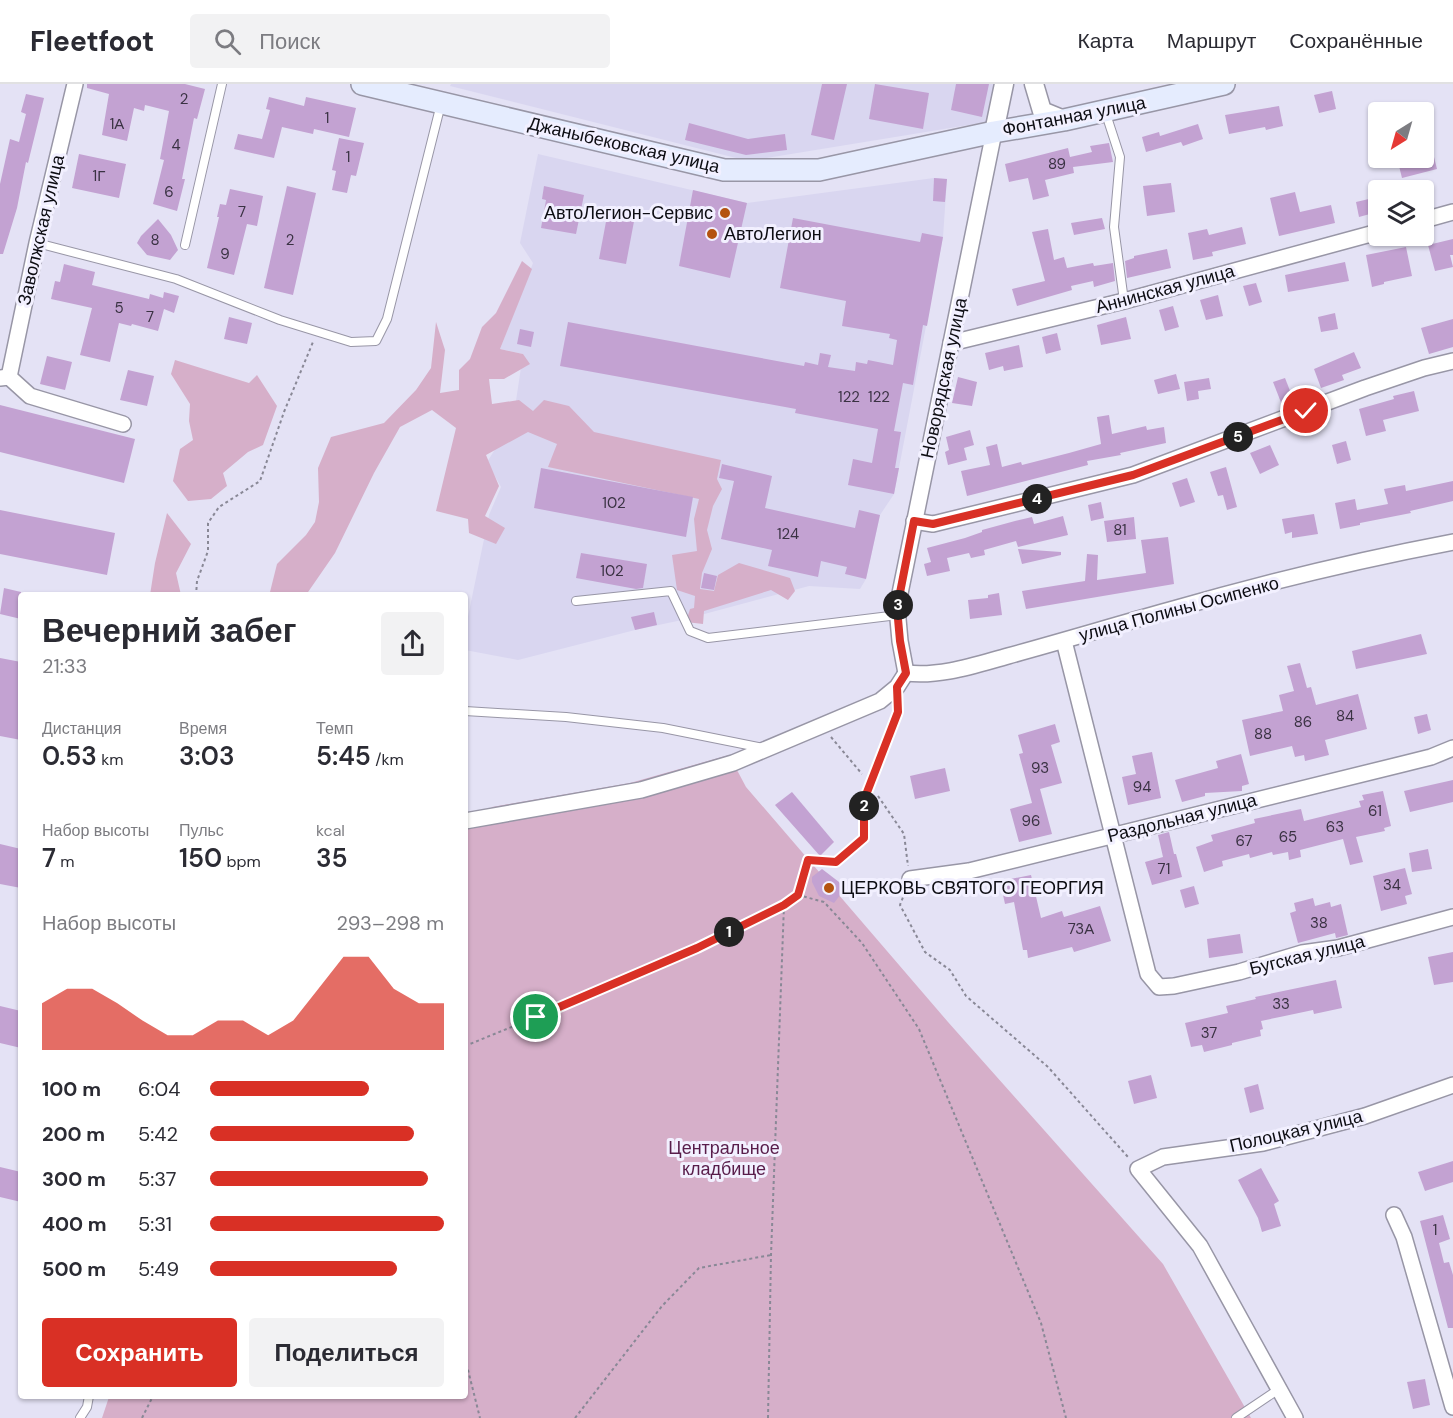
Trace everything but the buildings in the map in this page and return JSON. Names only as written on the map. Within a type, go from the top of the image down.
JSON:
[{"type":"main road","name":"Джаныбековская улица","points":[[362,84],[724,170],[819,171],[994,132]]},
{"type":"main road","name":"Фонтанная улица","points":[[994,132],[1064,120],[1224,84]]},
{"type":"street","name":"Заволжская улица","points":[[5,378],[75,84]]},
{"type":"street","name":"Новорядская улица","points":[[906,673],[897,608],[1004,84]]},
{"type":"street","points":[[1034,84],[1042,111],[1064,120]]},
{"type":"street","points":[[1434,217],[1453,212]]},
{"type":"street","name":"Аннинская улица","points":[[951,343],[1124,301],[1368,235]]},
{"type":"street","points":[[914,521],[933,524],[1133,475],[1365,388],[1424,368],[1453,361]]},
{"type":"street","points":[[5,378],[30,396],[123,424]]},
{"type":"street","name":"улица Полины Осипенко","points":[[906,673],[926,675],[949,671],[1368,558],[1453,542]]},
{"type":"street","points":[[1064,641],[1113,835]]},
{"type":"street","points":[[468,820],[641,790],[733,763],[880,701],[897,687],[906,673]]},
{"type":"street","name":"Раздольная улица","points":[[910,879],[969,871],[1402,765],[1453,748]]},
{"type":"street","name":"Бугская улица","points":[[1113,835],[1148,974],[1159,987],[1239,972],[1302,953],[1338,948],[1453,917]]},
{"type":"street","name":"Полоцкая улица","points":[[1138,1168],[1163,1157],[1263,1143],[1365,1116],[1453,1084]]},
{"type":"street","points":[[1138,1168],[1200,1246],[1295,1418]]},
{"type":"street","points":[[1394,1215],[1404,1237],[1453,1407]]},
{"type":"lane","points":[[185,246],[222,84]]},
{"type":"lane","points":[[36,243],[176,279],[280,320],[351,342],[376,341],[387,319],[442,102]]},
{"type":"lane","points":[[1105,111],[1120,157],[1114,227],[1124,301]]},
{"type":"lane","points":[[576,601],[670,591],[690,631],[708,638],[898,615]]},
{"type":"lane","points":[[864,838],[864,800],[898,712],[897,687]]},
{"type":"lane","points":[[468,711],[566,717],[663,728],[767,748]]},
{"type":"lane","points":[[1236,1418],[1279,1389]]},
{"type":"lane","points":[[80,1418],[87,1407],[88,1399]]},
{"type":"path","points":[[196,592],[197,581],[208,551],[208,524],[219,507],[260,481],[284,412],[317,331]]},
{"type":"path","points":[[822,725],[870,784],[904,834],[910,879],[900,905],[926,952],[950,970],[966,996],[1048,1067],[1138,1168]]},
{"type":"path","points":[[468,1045],[607,988],[697,948],[784,905],[798,895],[808,860],[836,862],[864,838]]},
{"type":"path","points":[[798,895],[824,902],[862,943],[920,1029],[1041,1323],[1066,1418]]},
{"type":"path","points":[[768,1418],[771,1255],[784,905]]},
{"type":"path","points":[[575,1418],[662,1306],[699,1268],[771,1255]]},
{"type":"path","points":[[468,1370],[480,1418]]},
{"type":"path","points":[[142,1418],[152,1399]]},
{"type":"shaded area","points":[[451,84],[995,84],[987,122],[748,161],[450,86]]},
{"type":"shaded area","points":[[538,154],[747,203],[934,178],[947,179],[943,237],[894,494],[880,515],[866,579],[860,589],[809,586],[518,660],[468,651],[468,616],[489,515],[501,487],[487,462],[513,421],[523,354],[500,349],[533,263],[520,243]]},
{"type":"green space","points":[[522,261],[532,269],[500,349],[523,354],[530,364],[504,379],[489,379],[492,404],[519,400],[533,411],[544,400],[569,406],[594,432],[721,460],[717,479],[722,489],[713,506],[707,530],[712,549],[702,573],[700,589],[714,591],[718,575],[739,563],[790,578],[795,591],[788,600],[771,590],[704,611],[703,624],[686,622],[690,609],[694,608],[695,596],[677,590],[672,555],[697,551],[694,519],[699,499],[548,467],[557,444],[528,432],[486,455],[499,486],[485,516],[505,528],[496,544],[469,533],[468,519],[436,511],[456,428],[432,410],[400,427],[374,473],[335,553],[308,592],[270,592],[277,564],[306,535],[315,522],[319,502],[318,468],[331,437],[384,423],[416,390],[431,368],[436,322],[445,350],[440,393],[459,390],[459,370],[470,359],[482,327],[496,313]]},
{"type":"green space","points":[[175,360],[249,383],[257,375],[277,406],[263,445],[248,452],[223,473],[227,486],[211,499],[188,501],[173,481],[180,449],[193,440],[189,421],[190,404],[171,374]]},
{"type":"green space","points":[[167,513],[191,544],[176,573],[180,592],[150,592]]},
{"type":"green space","name":"Центральное кладбище","points":[[729,755],[746,787],[948,1022],[1163,1264],[1251,1418],[102,1418],[108,1399],[468,1399],[468,826],[483,823],[492,807],[630,783]]},
{"type":"place","name":"АвтоЛегион-Сервис","points":[[725,213]]},
{"type":"place","name":"АвтоЛегион","points":[[712,234]]},
{"type":"place","name":"ЦЕРКОВЬ СВЯТОГО ГЕОРГИЯ","points":[[829,888]]},
{"type":"route","points":[[536,1017],[697,948],[784,905],[798,895],[808,860],[836,862],[864,838],[864,800],[898,712],[897,687],[906,673],[897,608],[914,521],[933,524],[1133,475],[1306,411]]}]
